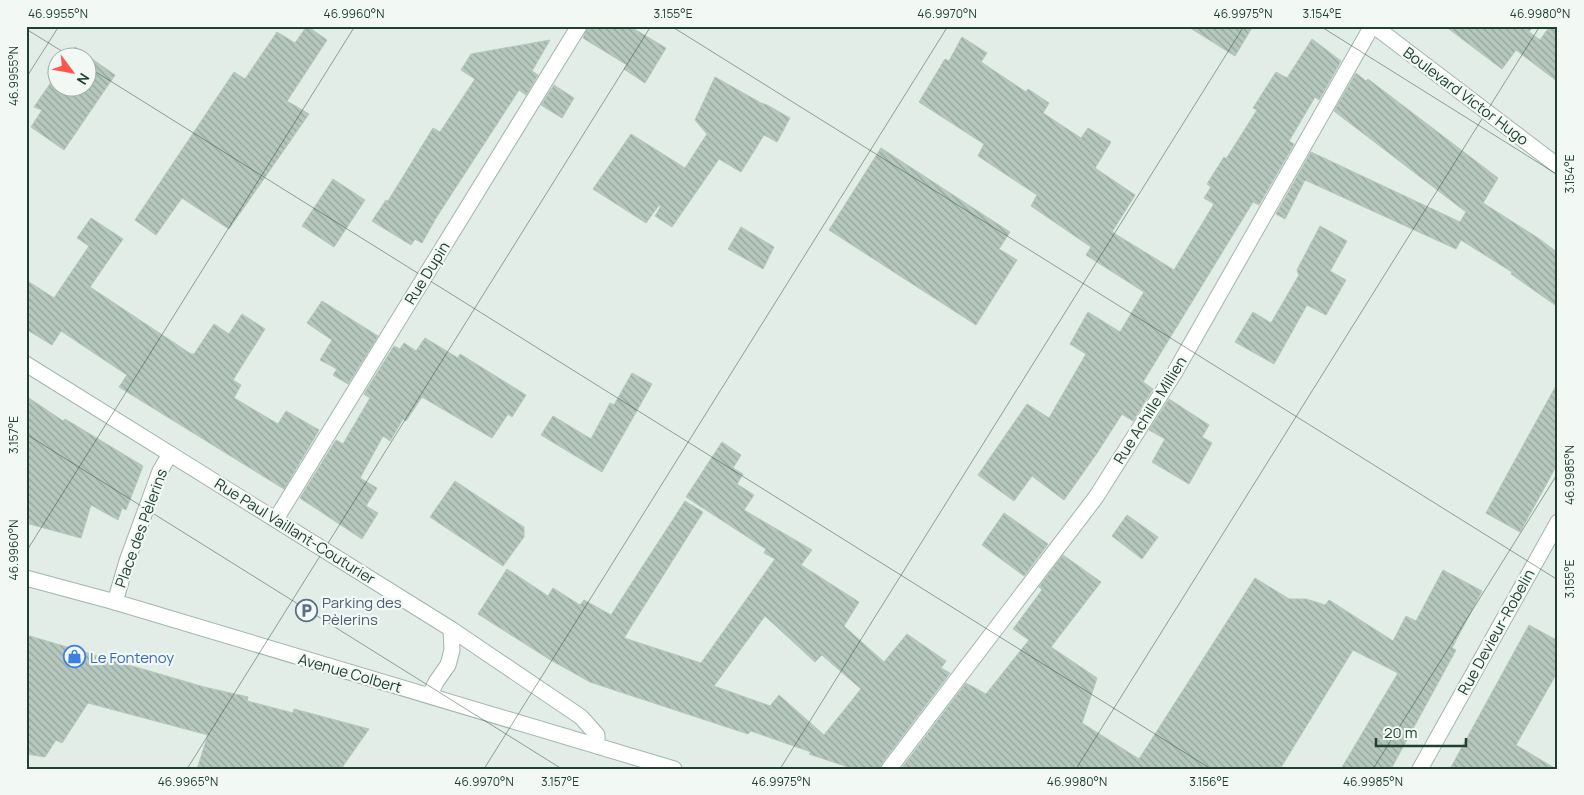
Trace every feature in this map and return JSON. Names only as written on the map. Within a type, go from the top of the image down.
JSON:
[{"type":"street","name":"Rue Dupin","points":[[276,519],[579,26]]},
{"type":"street","name":"Boulevard Victor Hugo","points":[[1373,26],[1558,166]]},
{"type":"street","name":"Rue Achille Millien","points":[[889,769],[1096,497],[1175,372],[1373,26]]},
{"type":"street","name":"Rue Paul Vaillant-Couturier","points":[[26,364],[451,629],[581,717],[597,735],[597,746]]},
{"type":"street","name":"Place des Pèlerins","points":[[115,602],[127,561],[160,471],[170,454]]},
{"type":"street","name":"Rue Devieur-Robelin","points":[[1420,769],[1558,522]]},
{"type":"street","name":"Avenue Colbert","points":[[26,578],[115,602],[674,769]]},
{"type":"street","points":[[430,695],[436,682],[448,665],[452,650],[451,629]]},
{"type":"building","points":[[307,26],[327,40],[287,101],[309,114],[229,229],[182,198],[156,235],[135,220],[234,72],[245,79],[277,32],[295,43]]},
{"type":"building","points":[[588,26],[629,26],[666,48],[645,83],[624,69],[627,65],[583,38]]},
{"type":"building","points":[[1187,26],[1253,26],[1235,56]]},
{"type":"building","points":[[1445,26],[1533,26],[1529,32],[1540,40],[1550,26],[1558,26],[1558,82],[1516,50],[1502,69]]},
{"type":"building","points":[[962,37],[987,53],[981,62],[1026,92],[1028,89],[1049,103],[1043,113],[1081,138],[1088,128],[1111,142],[1095,168],[1135,195],[1112,232],[1174,270],[1214,204],[1204,198],[1211,187],[1207,184],[1224,157],[1226,159],[1257,110],[1253,108],[1276,72],[1287,78],[1312,39],[1341,61],[1319,100],[1315,97],[1289,141],[1294,144],[1259,205],[1253,202],[1143,382],[1153,389],[1133,421],[1122,414],[1064,500],[1032,476],[1014,501],[978,475],[1027,404],[1049,418],[1086,354],[1070,344],[1088,312],[1120,332],[1144,292],[1086,255],[1091,247],[1031,206],[1037,195],[978,156],[984,144],[919,102],[945,59],[949,61]]},
{"type":"building","points":[[550,40],[532,71],[538,75],[526,95],[519,90],[436,218],[422,243],[415,239],[411,245],[372,221],[386,200],[388,201],[433,128],[440,132],[475,79],[461,70],[471,54]]},
{"type":"building","points":[[98,63],[115,75],[64,150],[31,127],[42,110],[34,107],[48,87],[48,98],[98,98]]},
{"type":"building","points":[[1356,73],[1366,81],[1368,79],[1498,178],[1483,203],[1558,253],[1558,307],[1511,274],[1512,272],[1461,240],[1456,249],[1305,180],[1285,219],[1276,214],[1311,152],[1460,222],[1466,212],[1334,111]]},
{"type":"building","points":[[715,77],[790,118],[777,142],[764,135],[741,172],[719,159],[672,227],[655,216],[661,206],[659,205],[646,223],[593,189],[631,134],[685,168],[707,134],[695,120]]},
{"type":"building","points":[[554,85],[574,98],[562,118],[541,105]]},
{"type":"building","points":[[881,148],[1010,232],[999,249],[1017,260],[976,325],[829,230]]},
{"type":"building","points":[[333,179],[365,200],[334,247],[302,226]]},
{"type":"building","points":[[91,218],[123,239],[90,287],[191,354],[194,354],[214,324],[229,334],[242,314],[265,329],[233,380],[241,385],[234,398],[278,424],[286,411],[319,430],[284,489],[119,387],[127,375],[61,331],[52,345],[26,329],[26,280],[54,298],[89,246],[77,238]]},
{"type":"building","points":[[1320,226],[1347,241],[1330,271],[1346,280],[1326,315],[1307,305],[1274,364],[1235,342],[1253,312],[1271,323],[1299,275],[1297,270]]},
{"type":"building","points":[[741,227],[774,247],[763,269],[728,249]]},
{"type":"building","points":[[322,301],[378,336],[348,384],[333,375],[337,369],[320,360],[332,340],[307,323]]},
{"type":"building","points":[[425,338],[458,358],[460,354],[526,395],[512,417],[508,414],[492,438],[422,397],[406,421],[403,419],[390,441],[383,436],[360,478],[377,488],[366,506],[378,513],[362,539],[300,498],[336,440],[343,444],[370,398],[364,394],[394,346],[400,349],[404,343],[416,351]]},
{"type":"building","points":[[632,373],[652,384],[602,472],[541,435],[553,416],[591,439],[610,403],[614,405]]},
{"type":"building","points":[[1558,382],[1558,463],[1520,532],[1486,513]]},
{"type":"building","points":[[26,396],[63,421],[65,419],[143,466],[126,510],[122,508],[118,520],[91,505],[81,538],[26,523]]},
{"type":"building","points":[[1169,399],[1209,425],[1202,437],[1212,443],[1189,484],[1152,462],[1165,439],[1149,430]]},
{"type":"building","points":[[722,442],[741,455],[733,468],[743,474],[737,484],[754,495],[744,510],[812,550],[801,565],[859,602],[844,626],[884,662],[907,634],[946,661],[941,668],[950,673],[882,763],[880,769],[854,769],[809,754],[811,752],[751,731],[748,734],[590,682],[549,659],[478,614],[507,569],[548,596],[553,588],[580,605],[584,600],[611,615],[685,501],[703,512],[624,638],[701,663],[775,559],[764,553],[766,549],[686,497]],"holes":[[[765,616],[815,662],[822,655],[861,689],[824,735],[779,695],[770,706],[714,686]]]},
{"type":"building","points":[[455,481],[524,527],[524,537],[503,566],[430,517]]},
{"type":"building","points":[[1004,513],[1048,544],[1024,576],[982,545]]},
{"type":"building","points":[[1127,515],[1158,537],[1142,559],[1112,536]]},
{"type":"building","points":[[1063,555],[1101,582],[1051,647],[1097,678],[1082,723],[1139,759],[1255,578],[1289,599],[1306,599],[1325,605],[1329,600],[1393,641],[1406,616],[1416,621],[1443,570],[1482,591],[1452,648],[1456,650],[1391,769],[1341,769],[1398,673],[1353,650],[1280,769],[901,769],[966,683],[986,694],[1029,640],[1013,629],[1042,590],[1039,587]]},
{"type":"building","points":[[1529,625],[1558,641],[1558,671],[1516,745],[1556,769],[1450,769]]},
{"type":"building","points":[[26,635],[204,687],[248,697],[247,701],[293,713],[294,709],[369,729],[341,769],[197,769],[208,735],[88,703],[62,743],[56,740],[45,757],[26,754]]},
{"type":"place","name":"Parking des Pèlerins","points":[[306,611]]},
{"type":"place","name":"Le Fontenoy","points":[[74,657]]}]
